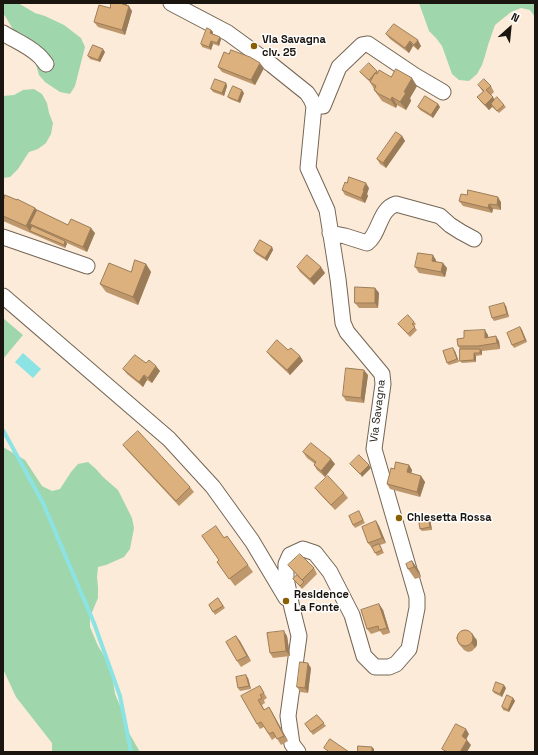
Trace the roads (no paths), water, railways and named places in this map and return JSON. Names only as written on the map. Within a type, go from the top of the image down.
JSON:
[{"type":"street","points":[[170,3],[228,34],[272,65],[307,93],[312,99],[314,106],[323,106],[339,67],[362,45],[368,44],[414,75],[443,92]]},
{"type":"street","points":[[3,33],[26,46],[37,54],[46,64]]},
{"type":"street","name":"Via Savagna","points":[[298,752],[292,744],[288,716],[299,636],[286,578],[286,564],[290,555],[303,549],[315,553],[330,572],[352,615],[364,656],[375,667],[389,667],[396,664],[408,649],[417,597],[374,449],[383,384],[382,374],[347,332],[343,323],[338,279],[327,210],[308,168],[314,106]]},
{"type":"street","points":[[330,233],[346,236],[367,244],[372,238],[386,211],[391,206],[396,204],[440,216],[450,226],[474,239]]},
{"type":"street","points":[[3,237],[87,266]]},
{"type":"street","points":[[3,296],[169,439],[213,487],[248,535],[292,608]]},
{"type":"water","points":[[23,353],[41,369],[33,378],[15,362]]},
{"type":"waterway","points":[[3,430],[43,503],[94,623],[120,696],[131,752]]},
{"type":"place","name":"Via Savagna civ. 25","points":[[254,46]]},
{"type":"place","name":"Chiesetta Rossa","points":[[399,518]]},
{"type":"place","name":"Residence La Fonte","points":[[286,601]]}]
